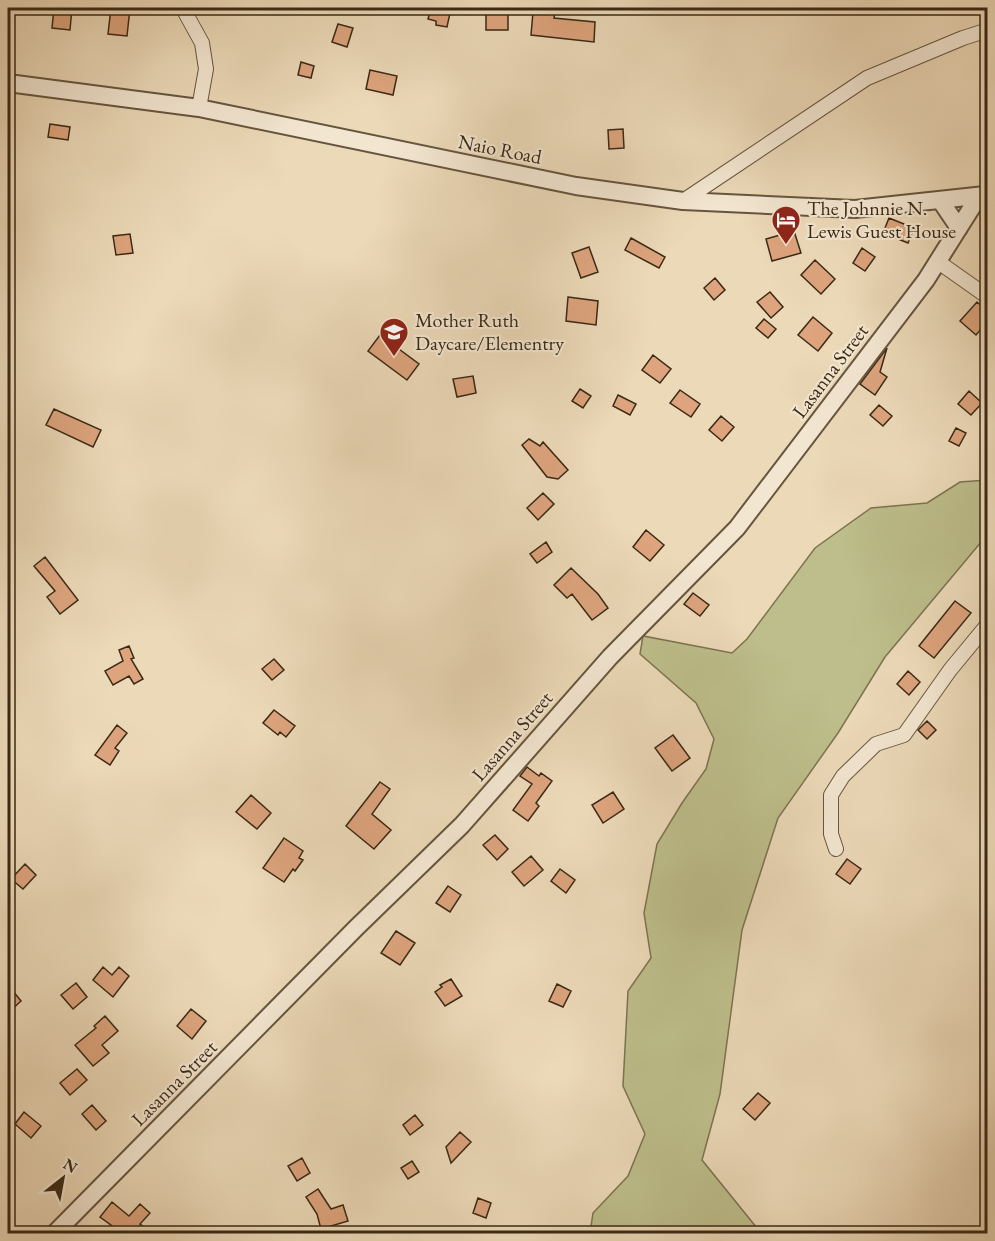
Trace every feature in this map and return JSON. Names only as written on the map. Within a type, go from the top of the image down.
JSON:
[{"type":"street","points":[[189,8],[186,14],[202,43],[206,69],[199,108]]},
{"type":"street","points":[[683,201],[867,78],[987,30]]},
{"type":"street","name":"Naio Road","points":[[8,83],[199,108],[576,186],[683,201],[855,209],[983,195]]},
{"type":"street","name":"Lasanna Street","points":[[54,1233],[356,928],[462,825],[610,657],[737,528],[926,280],[958,228],[983,195]]},
{"type":"street","points":[[940,200],[958,228]]},
{"type":"street","points":[[937,261],[987,297]]},
{"type":"street","points":[[836,849],[831,834],[831,795],[843,776],[876,744],[904,735],[950,670],[987,624]]},
{"type":"green space","points":[[987,480],[987,535],[885,657],[838,733],[778,818],[742,930],[720,1094],[702,1160],[761,1233],[590,1233],[593,1213],[628,1176],[645,1134],[623,1086],[628,991],[651,958],[644,913],[657,844],[706,769],[714,739],[696,703],[640,654],[643,636],[732,653],[747,639],[815,548],[871,508],[927,503],[960,482]]},
{"type":"building","points":[[54,8],[72,8],[70,30],[52,28]]},
{"type":"building","points":[[111,8],[130,8],[127,36],[108,34]]},
{"type":"building","points":[[431,8],[450,13],[447,27],[436,25],[436,21],[428,19]]},
{"type":"building","points":[[486,11],[508,11],[508,30],[486,30]]},
{"type":"building","points":[[533,12],[555,13],[554,18],[595,22],[594,42],[531,35]]},
{"type":"building","points":[[338,24],[353,28],[347,47],[332,42]]},
{"type":"building","points":[[301,62],[314,66],[311,78],[298,75]]},
{"type":"building","points":[[370,70],[397,76],[393,95],[366,89]]},
{"type":"building","points":[[50,124],[70,127],[68,140],[48,137]]},
{"type":"building","points":[[623,129],[624,148],[609,149],[608,130]]},
{"type":"building","points":[[889,218],[914,228],[908,243],[883,233]]},
{"type":"building","points":[[794,231],[801,253],[772,261],[766,239]]},
{"type":"building","points":[[130,234],[133,253],[116,255],[113,236]]},
{"type":"building","points":[[631,238],[665,257],[659,268],[625,250]]},
{"type":"building","points":[[589,247],[598,272],[581,278],[572,253]]},
{"type":"building","points":[[862,248],[875,257],[865,271],[853,263]]},
{"type":"building","points":[[815,260],[835,279],[821,294],[801,275]]},
{"type":"building","points":[[715,278],[725,290],[714,300],[704,288]]},
{"type":"building","points":[[770,292],[783,307],[771,318],[757,302]]},
{"type":"building","points":[[568,297],[598,301],[596,325],[566,321]]},
{"type":"building","points":[[977,302],[987,311],[987,322],[976,335],[960,321]]},
{"type":"building","points":[[813,317],[832,333],[818,351],[798,335]]},
{"type":"building","points":[[764,319],[776,329],[768,338],[756,328]]},
{"type":"building","name":"Mother Ruth Daycare/Elementry","points":[[380,335],[419,364],[407,380],[368,351]]},
{"type":"building","points":[[887,348],[880,372],[887,377],[875,395],[860,384]]},
{"type":"building","points":[[653,355],[671,369],[660,383],[642,370]]},
{"type":"building","points":[[473,376],[476,393],[457,397],[453,379]]},
{"type":"building","points":[[580,389],[591,396],[583,408],[572,401]]},
{"type":"building","points":[[680,390],[700,404],[691,417],[670,403]]},
{"type":"building","points":[[969,391],[982,403],[971,415],[958,404]]},
{"type":"building","points":[[618,395],[636,404],[630,415],[613,406]]},
{"type":"building","points":[[879,405],[892,416],[883,426],[870,415]]},
{"type":"building","points":[[54,409],[101,430],[93,447],[46,425]]},
{"type":"building","points":[[721,416],[734,427],[722,441],[709,430]]},
{"type":"building","points":[[956,428],[966,433],[959,446],[949,441]]},
{"type":"building","points":[[529,439],[540,446],[543,442],[568,470],[558,479],[547,477],[522,445]]},
{"type":"building","points":[[543,493],[554,504],[538,520],[527,508]]},
{"type":"building","points":[[646,530],[664,545],[650,561],[633,547]]},
{"type":"building","points":[[546,542],[552,552],[537,563],[530,554]]},
{"type":"building","points":[[45,557],[78,600],[60,614],[47,597],[55,591],[34,566]]},
{"type":"building","points":[[571,568],[598,594],[608,608],[592,620],[572,594],[567,598],[554,585]]},
{"type":"building","points":[[693,593],[709,605],[700,616],[684,604]]},
{"type":"building","points":[[955,601],[971,613],[934,658],[919,646]]},
{"type":"building","points":[[129,646],[134,658],[131,659],[143,679],[134,684],[129,676],[113,685],[105,671],[123,661],[119,650]]},
{"type":"building","points":[[274,659],[284,670],[272,680],[262,669]]},
{"type":"building","points":[[908,671],[920,682],[909,695],[897,684]]},
{"type":"building","points":[[274,710],[295,726],[286,737],[280,732],[278,735],[263,723]]},
{"type":"building","points":[[927,721],[936,730],[927,739],[918,730]]},
{"type":"building","points":[[117,725],[127,733],[115,748],[119,751],[110,765],[95,755]]},
{"type":"building","points":[[673,735],[690,758],[672,771],[655,748]]},
{"type":"building","points":[[527,767],[539,776],[541,773],[552,781],[536,803],[539,806],[528,821],[513,810],[532,784],[520,776]]},
{"type":"building","points":[[380,782],[390,789],[372,814],[391,830],[374,849],[346,826]]},
{"type":"building","points":[[613,792],[624,809],[603,823],[592,805]]},
{"type":"building","points":[[251,795],[271,813],[257,829],[236,812]]},
{"type":"building","points":[[495,835],[508,849],[497,860],[483,845]]},
{"type":"building","points":[[284,838],[303,851],[299,858],[303,860],[284,882],[263,868]]},
{"type":"building","points":[[531,856],[543,870],[524,886],[512,872]]},
{"type":"building","points":[[847,859],[861,869],[850,884],[836,874]]},
{"type":"building","points":[[25,864],[36,875],[23,889],[11,879]]},
{"type":"building","points":[[560,869],[575,880],[566,893],[551,881]]},
{"type":"building","points":[[448,886],[461,895],[450,912],[436,903]]},
{"type":"building","points":[[396,931],[415,943],[400,965],[381,953]]},
{"type":"building","points":[[103,967],[112,975],[119,967],[129,976],[113,997],[93,980]]},
{"type":"building","points":[[451,979],[462,996],[445,1006],[435,992],[442,987],[440,985]]},
{"type":"building","points":[[76,983],[87,997],[73,1009],[61,995]]},
{"type":"building","points":[[557,984],[571,991],[563,1007],[549,1001]]},
{"type":"building","points":[[8,985],[21,1001],[8,1013]]},
{"type":"building","points":[[191,1009],[206,1021],[192,1039],[177,1026]]},
{"type":"building","points":[[105,1016],[118,1031],[102,1045],[109,1053],[93,1066],[75,1045],[96,1028],[94,1026]]},
{"type":"building","points":[[77,1069],[87,1080],[70,1095],[60,1083]]},
{"type":"building","points":[[758,1093],[770,1103],[755,1120],[743,1109]]},
{"type":"building","points":[[92,1105],[106,1121],[96,1130],[82,1114]]},
{"type":"building","points":[[24,1112],[41,1126],[31,1138],[15,1124]]},
{"type":"building","points":[[415,1115],[423,1125],[410,1135],[403,1125]]},
{"type":"building","points":[[460,1132],[471,1142],[451,1163],[446,1147]]},
{"type":"building","points":[[302,1158],[310,1173],[297,1181],[288,1166]]},
{"type":"building","points":[[412,1161],[419,1172],[408,1179],[401,1168]]},
{"type":"building","points":[[318,1189],[331,1209],[343,1205],[348,1221],[321,1229],[317,1214],[306,1197]]},
{"type":"building","points":[[478,1198],[491,1203],[486,1218],[473,1213]]},
{"type":"building","points":[[112,1202],[129,1216],[140,1204],[150,1213],[140,1224],[153,1233],[122,1233],[100,1217]]},
{"type":"place","name":"The Johnnie N. Lewis Guest House","points":[[786,246]]},
{"type":"place","name":"Mother Ruth Daycare/Elementry","points":[[394,358]]}]
